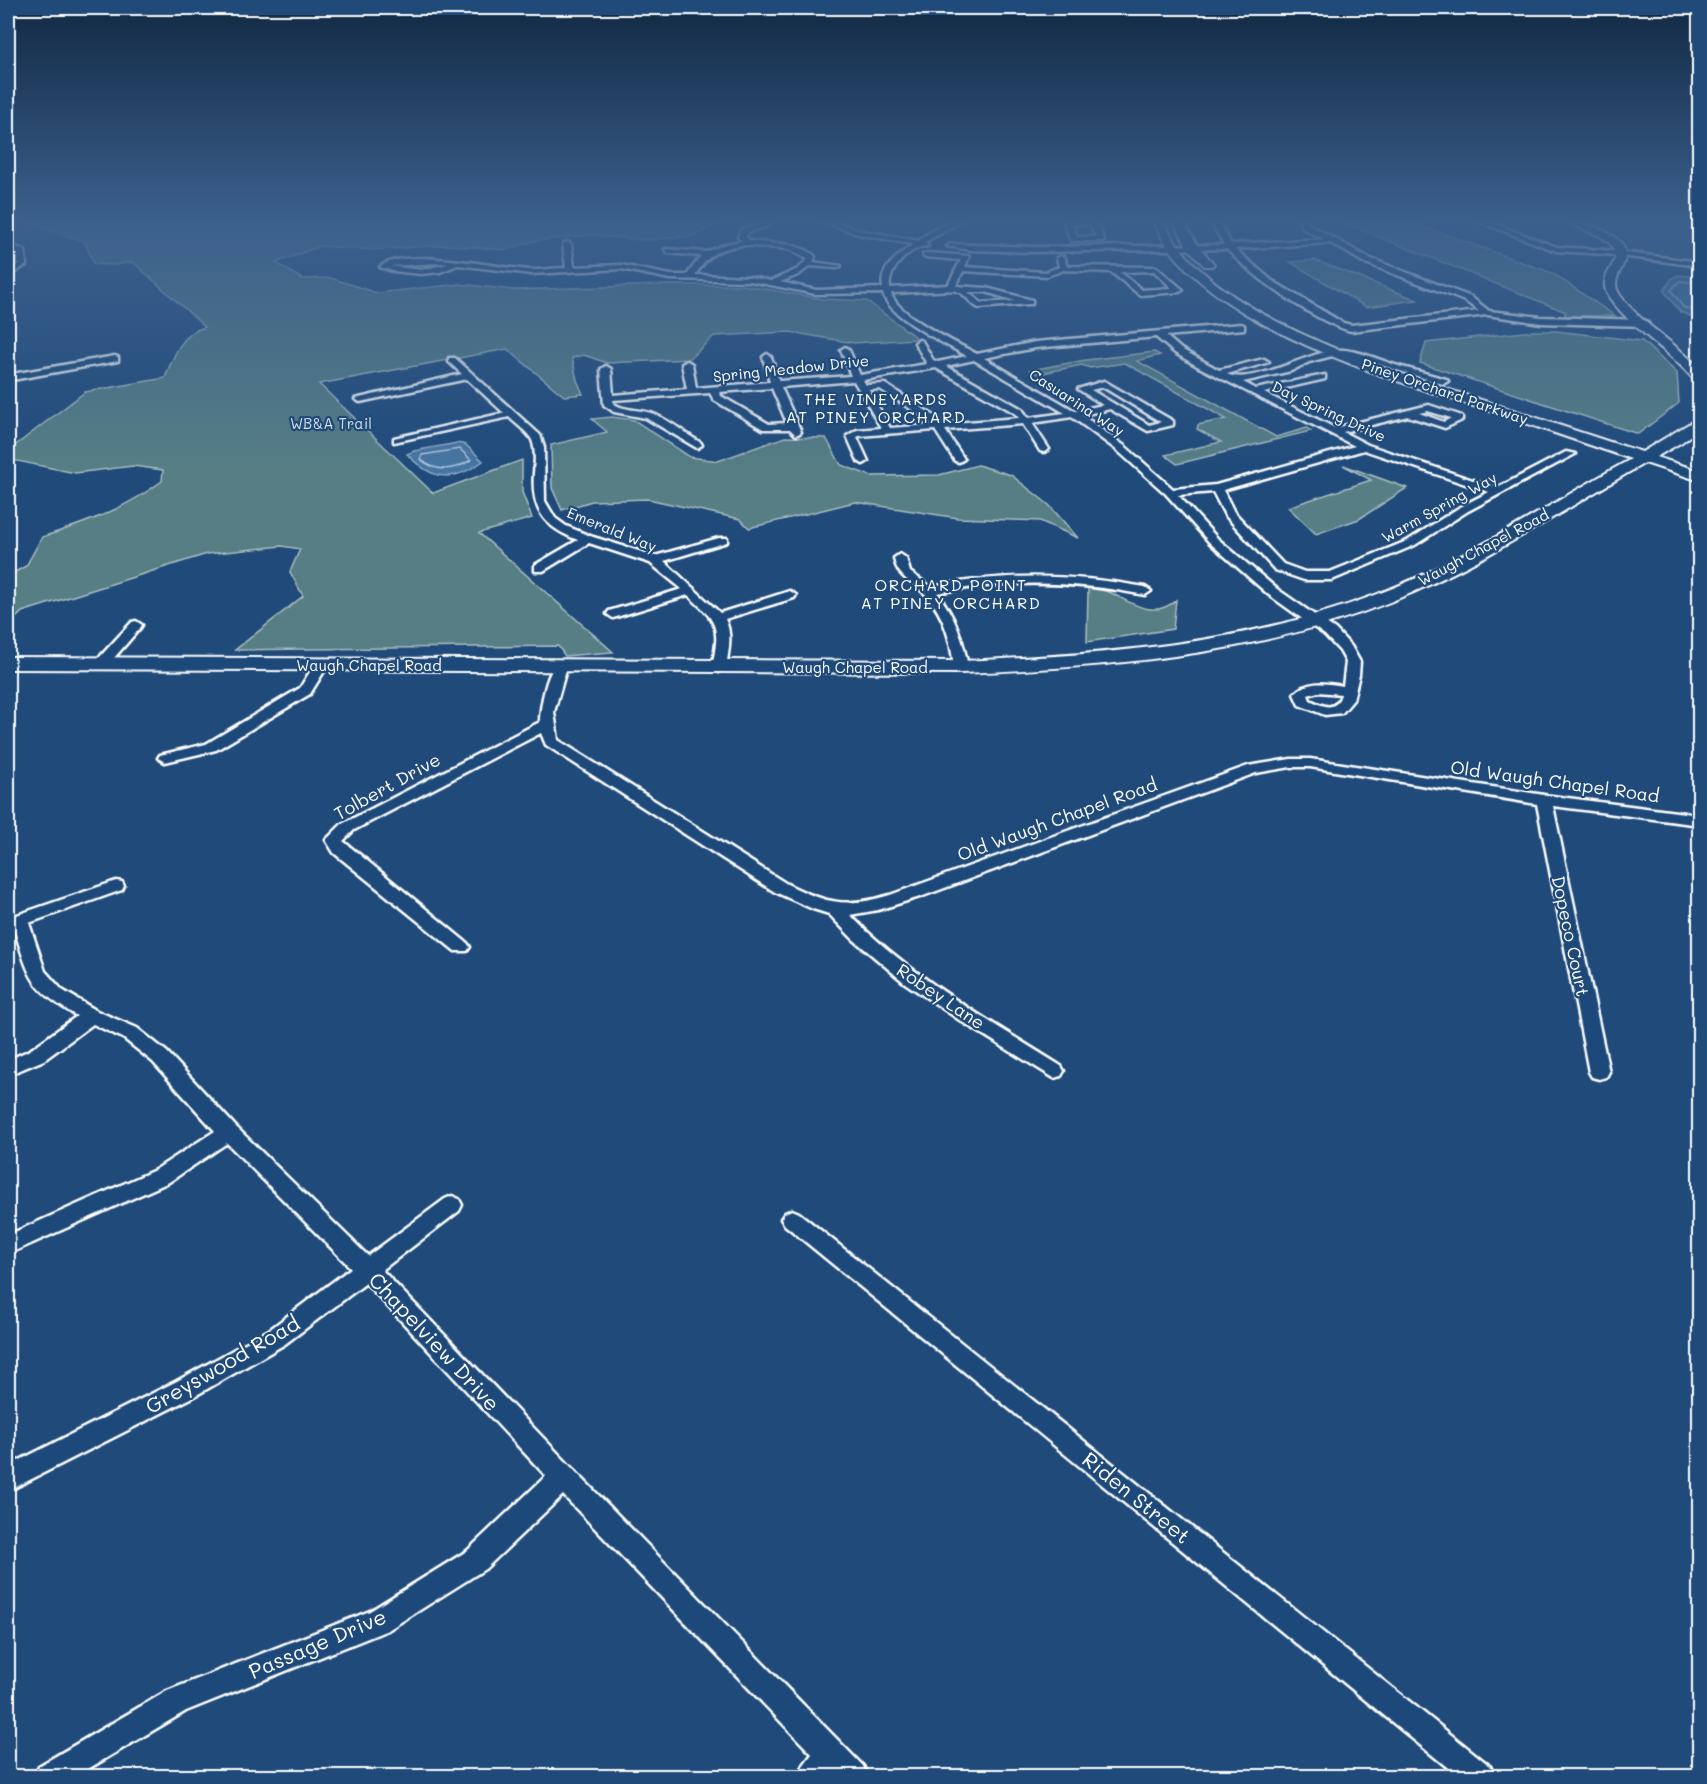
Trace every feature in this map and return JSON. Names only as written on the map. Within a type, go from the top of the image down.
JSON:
[{"type":"street","name":"Casuarina Way","points":[[892,304],[913,321],[1075,415],[1122,449],[1170,492],[1214,542],[1273,592],[1333,635],[1346,649],[1353,662],[1353,675],[1348,691]]},
{"type":"street","points":[[977,304],[1001,304]]},
{"type":"street","name":"Piney Orchard Parkway","points":[[1242,304],[1336,352],[1447,393],[1651,454],[1700,464]]},
{"type":"street","name":"Piney Orchard Parkway","points":[[1265,304],[1338,341],[1443,381],[1651,454],[1700,476]]},
{"type":"street","points":[[1305,304],[1340,325],[1363,327],[1486,313],[1541,320],[1644,323]]},
{"type":"street","points":[[1475,304],[1486,313]]},
{"type":"street","points":[[1623,304],[1680,355],[1700,378]]},
{"type":"street","name":"Spring Meadow Drive","points":[[608,398],[856,378],[937,365],[1035,345],[1241,327]]},
{"type":"street","name":"Day Spring Drive","points":[[1158,334],[1178,351],[1364,447],[1497,491]]},
{"type":"street","points":[[919,343],[930,362],[955,373],[1019,411],[1044,449]]},
{"type":"street","points":[[844,350],[856,378],[887,431]]},
{"type":"street","points":[[1234,381],[1288,369],[1306,360],[1336,352],[1363,357],[1443,381]]},
{"type":"street","points":[[714,391],[717,398],[767,427],[795,429],[776,386],[767,357]]},
{"type":"street","points":[[10,377],[116,359]]},
{"type":"street","name":"Emerald Way","points":[[452,360],[536,437],[539,444],[538,495],[551,520],[568,531],[588,539],[654,560],[719,617]]},
{"type":"street","points":[[1219,373],[1264,363]]},
{"type":"street","points":[[687,364],[692,393]]},
{"type":"street","points":[[606,369],[609,405],[617,411],[649,416],[697,445]]},
{"type":"street","points":[[360,399],[468,376]]},
{"type":"street","points":[[1255,392],[1322,377]]},
{"type":"street","points":[[863,461],[852,436],[857,433],[1075,415],[1112,406],[1148,428],[1170,423],[1104,384],[1083,389],[1112,406]]},
{"type":"street","points":[[862,388],[882,386],[933,419],[959,459]]},
{"type":"street","points":[[1332,432],[1409,413]]},
{"type":"street","points":[[399,440],[510,414]]},
{"type":"street","name":"Waugh Chapel Road","points":[[8,663],[719,668],[960,667],[1036,664],[1118,657],[1216,643],[1313,621],[1376,601],[1439,574],[1651,454],[1687,433],[1700,422]]},
{"type":"street","points":[[1170,492],[1217,488],[1364,447]]},
{"type":"street","name":"Warm Spring Way","points":[[1217,488],[1229,513],[1279,567],[1304,576],[1318,578],[1332,576],[1411,543],[1464,509],[1570,454]]},
{"type":"street","points":[[539,568],[588,539]]},
{"type":"street","points":[[654,560],[723,540]]},
{"type":"street","points":[[900,558],[900,567],[906,576],[929,591],[952,624],[960,667]]},
{"type":"street","points":[[929,591],[964,583],[1033,577],[1069,579],[1144,591]]},
{"type":"street","points":[[613,614],[690,591]]},
{"type":"street","points":[[719,668],[725,635],[719,617],[790,595]]},
{"type":"street","points":[[102,663],[136,626]]},
{"type":"street","points":[[165,758],[211,747],[267,714],[305,691],[321,665]]},
{"type":"street","points":[[545,725],[547,702],[560,666]]},
{"type":"street","name":"Old Waugh Chapel Road","points":[[545,725],[551,742],[561,750],[781,888],[804,901],[836,911],[866,908],[917,892],[1253,770],[1275,765],[1310,763],[1331,765],[1544,800],[1700,820]]},
{"type":"street","name":"Tolbert Drive","points":[[461,947],[340,849],[334,840],[348,827],[545,725]]},
{"type":"street","name":"Dopeco Court","points":[[1544,800],[1599,1072]]},
{"type":"street","points":[[14,922],[116,886]]},
{"type":"street","name":"Robey Lane","points":[[836,911],[857,934],[910,976],[1054,1071]]},
{"type":"street","name":"Chapelview Drive","points":[[14,922],[37,974],[56,995],[91,1016],[130,1033],[146,1044],[228,1132],[368,1270],[563,1477],[853,1776]]},
{"type":"street","points":[[8,1068],[37,1055],[91,1016]]},
{"type":"street","points":[[8,1245],[162,1176],[228,1132]]},
{"type":"street","name":"Greyswood Road","points":[[8,1479],[185,1389],[277,1337],[452,1204]]},
{"type":"street","name":"Riden Street","points":[[792,1219],[1480,1776]]},
{"type":"street","name":"Passage Drive","points":[[49,1776],[177,1701],[379,1621],[476,1560],[563,1477]]},
{"type":"street","points":[[813,1776],[830,1753]]},
{"type":"green space","name":"WB&A Trail","points":[[180,304],[871,304],[918,339],[854,343],[790,332],[714,336],[689,359],[607,363],[584,355],[572,358],[583,394],[564,396],[507,349],[319,384],[433,493],[522,460],[522,492],[532,518],[479,533],[613,652],[565,656],[558,646],[235,650],[303,596],[290,572],[300,549],[282,546],[207,554],[22,612],[8,626],[8,576],[26,566],[42,537],[90,521],[134,500],[162,481],[163,470],[133,466],[75,473],[8,459],[8,451],[85,392],[165,378],[184,340],[205,327]]},
{"type":"green space","points":[[1361,304],[1386,304],[1366,307]]},
{"type":"green space","points":[[1547,304],[1598,304],[1615,316],[1564,316],[1566,312]]},
{"type":"green space","points":[[1534,331],[1556,331],[1642,341],[1677,373],[1679,403],[1638,434],[1420,363],[1426,343]]},
{"type":"green space","points":[[1154,352],[1160,355],[1137,361],[1276,437],[1307,428],[1311,431],[1177,464],[1165,455],[1221,442],[1197,429],[1198,425],[1226,419],[1125,363],[1090,368],[1082,365],[1038,374],[1030,370],[1086,360]]},
{"type":"green space","points":[[612,417],[634,420],[690,457],[718,461],[785,437],[826,438],[841,465],[871,476],[939,475],[978,465],[1011,475],[1049,505],[1078,538],[1040,521],[958,518],[855,502],[749,528],[740,519],[648,499],[592,501],[562,510],[552,488],[551,445],[607,432],[592,419]]},
{"type":"green space","points":[[1343,465],[1407,488],[1359,519],[1316,534],[1288,507],[1371,480]]},
{"type":"green space","points":[[1088,588],[1108,592],[1143,608],[1160,609],[1176,600],[1173,629],[1087,642]]},
{"type":"water","points":[[1674,304],[1699,304],[1699,319],[1680,312]]},
{"type":"water","points":[[457,443],[466,445],[483,461],[462,473],[443,476],[425,470],[407,454],[414,451]]},
{"type":"district","name":"THE VINEYARDS AT PINEY ORCHARD","points":[[876,407]]},
{"type":"district","name":"ORCHARD POINT AT PINEY ORCHARD","points":[[951,593]]}]
